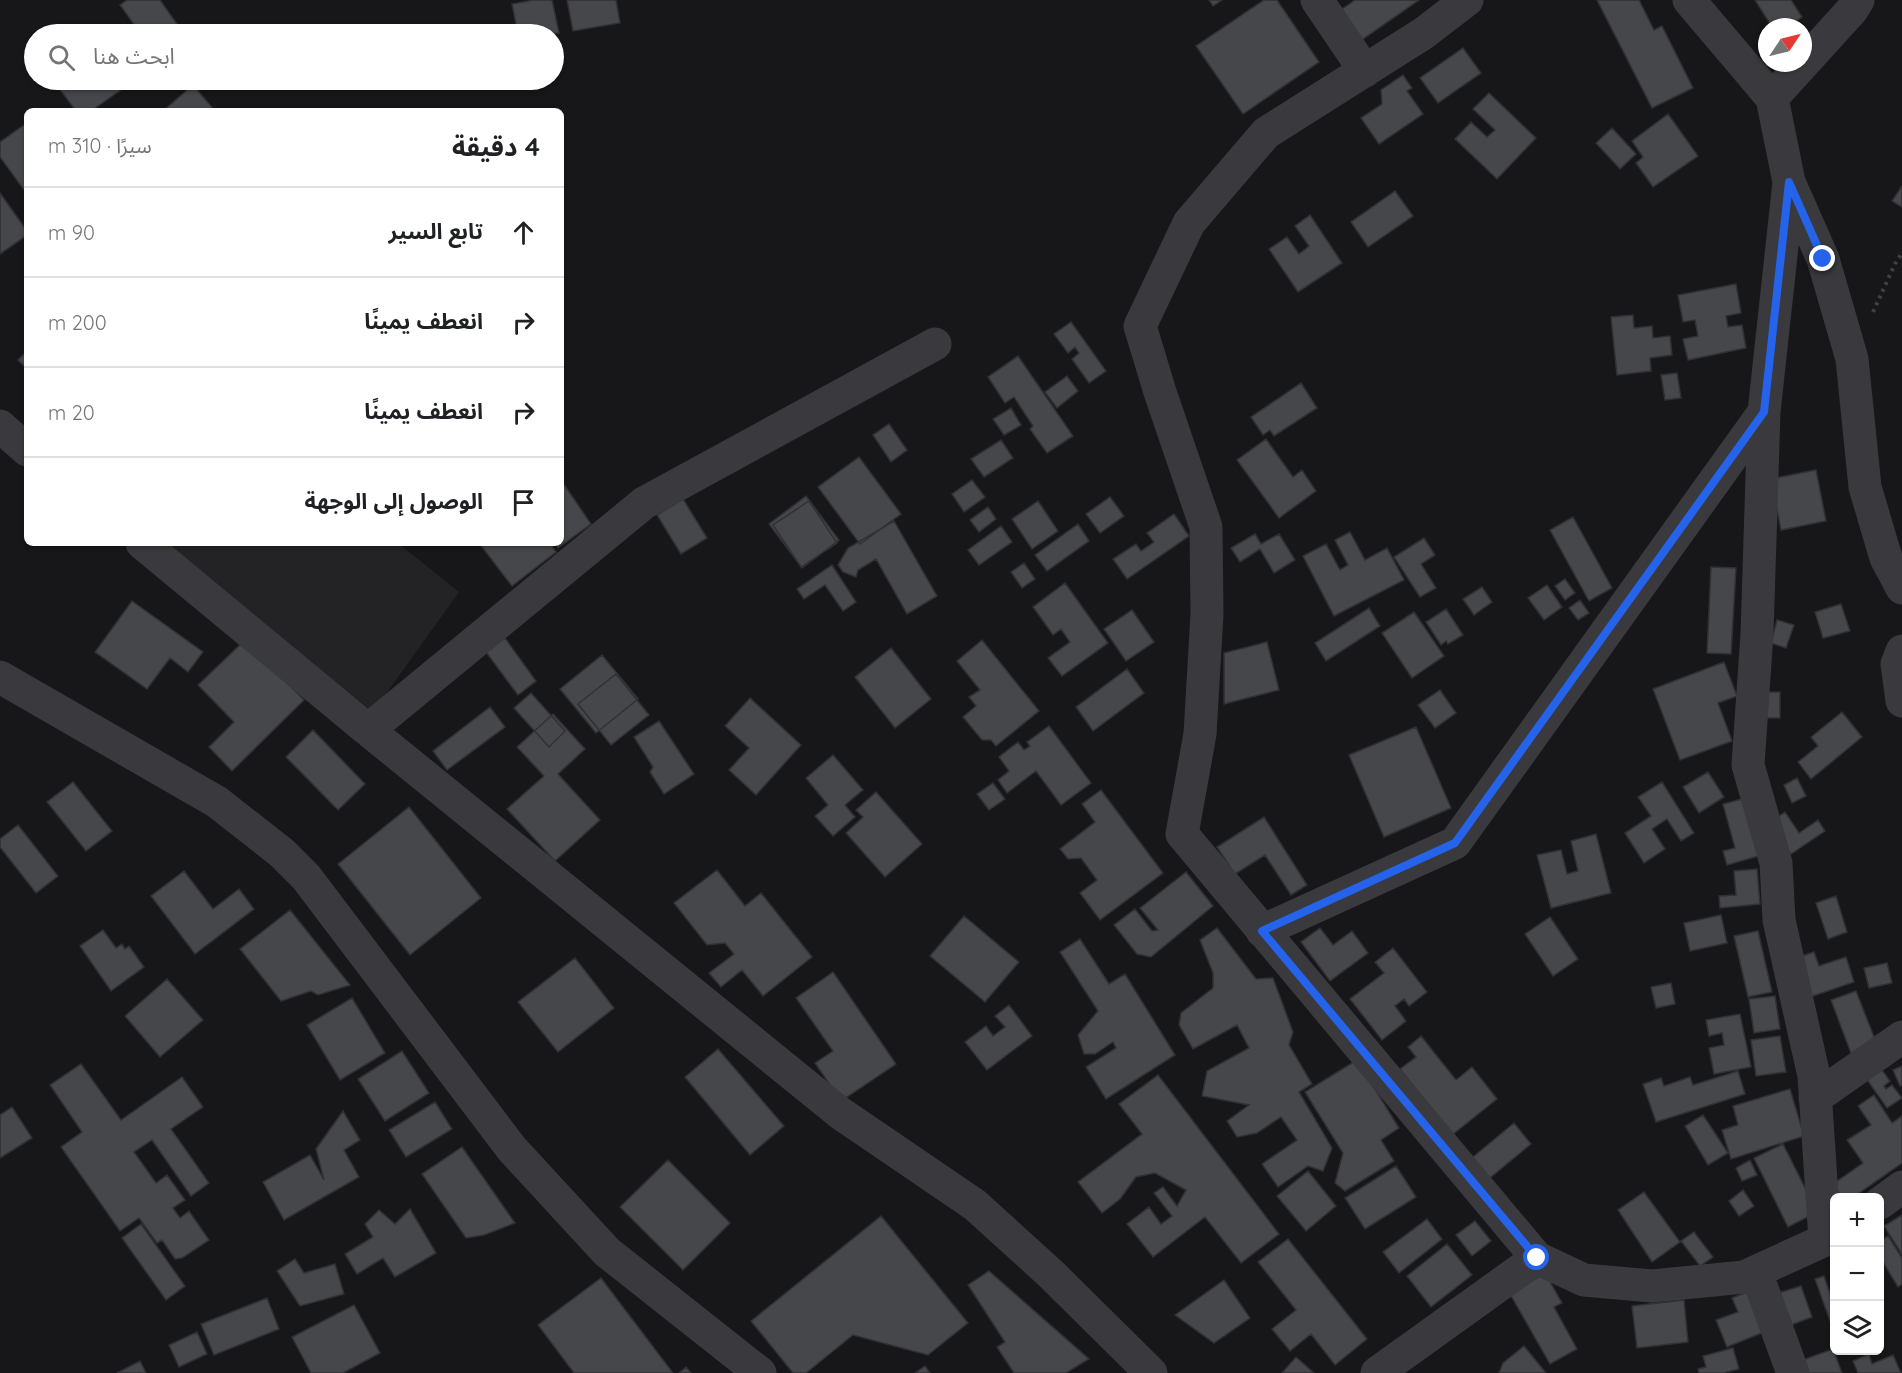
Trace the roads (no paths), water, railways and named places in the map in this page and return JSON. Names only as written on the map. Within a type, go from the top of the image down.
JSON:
[{"type":"street","points":[[1317,0],[1365,71]]},
{"type":"street","points":[[1467,0],[1424,33],[1266,133],[1189,223],[1140,326],[1206,527],[1207,614],[1200,734],[1182,834],[1537,1258],[1584,1280],[1652,1286],[1744,1277],[1830,1237],[1814,1076],[1779,920],[1776,862],[1748,765],[1757,634],[1764,412],[1789,182]]},
{"type":"street","points":[[1689,0],[1772,98],[1789,182],[1823,259],[1852,359],[1865,487],[1886,558],[1902,588]]},
{"type":"street","points":[[1772,98],[1852,10],[1858,0]]},
{"type":"street","points":[[368,730],[645,503],[935,344]]},
{"type":"street","points":[[1262,931],[1455,843],[1764,412]]},
{"type":"street","points":[[0,426],[24,447]]},
{"type":"street","points":[[146,546],[368,730],[840,1113],[975,1205],[1051,1274],[1151,1373]]},
{"type":"street","points":[[1902,651],[1897,664],[1902,701]]},
{"type":"street","points":[[0,677],[217,802],[282,853],[306,878],[512,1149],[599,1244],[760,1373]]},
{"type":"street","points":[[1815,1098],[1902,1037]]},
{"type":"street","points":[[1884,1200],[1902,1187]]},
{"type":"street","points":[[1377,1373],[1537,1258]]},
{"type":"street","points":[[1756,1272],[1793,1373]]}]
